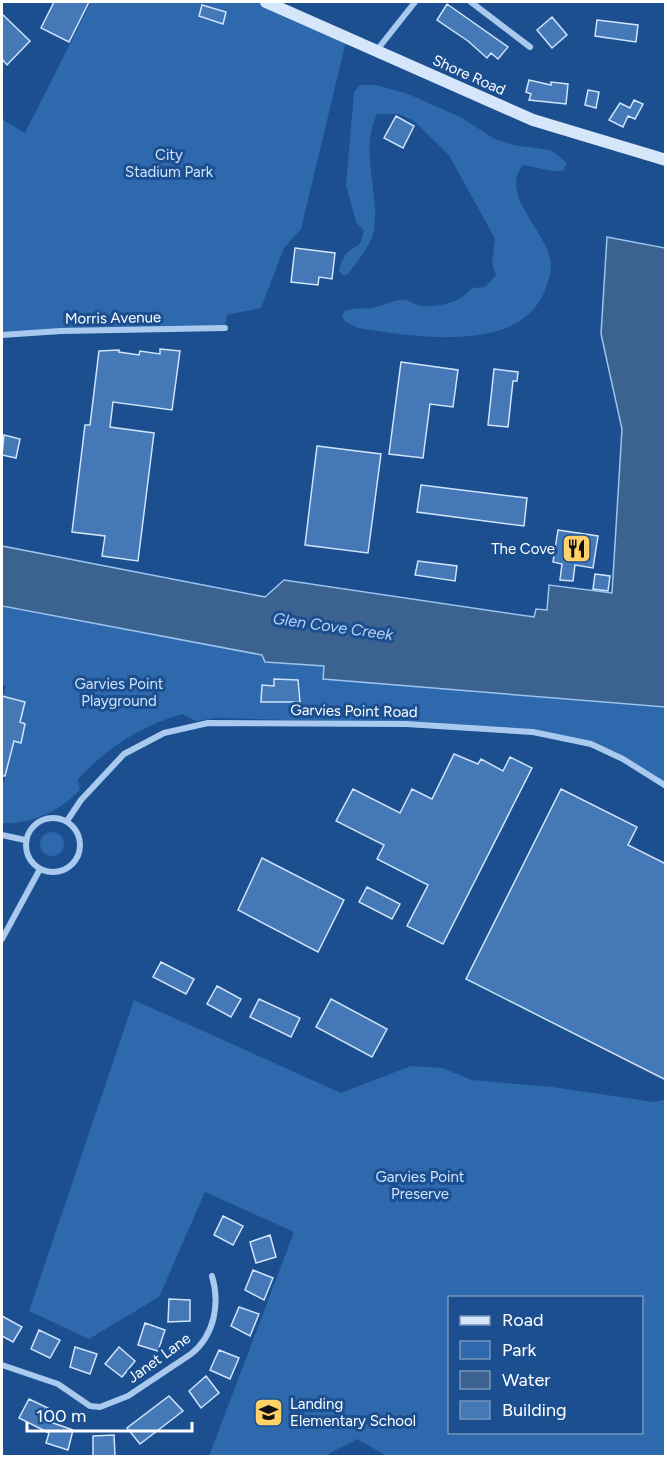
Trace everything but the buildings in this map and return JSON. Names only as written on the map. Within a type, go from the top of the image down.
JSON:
[{"type":"main road","name":"Shore Road","points":[[267,2],[533,120],[666,160]]},
{"type":"street","points":[[377,51],[415,2]]},
{"type":"street","points":[[471,2],[530,47]]},
{"type":"street","name":"Morris Avenue","points":[[2,335],[60,331],[225,328]]},
{"type":"street","name":"Garvies Point Road","points":[[67,821],[81,800],[124,754],[164,733],[208,723],[406,724],[533,732],[591,744],[623,759],[666,786]]},
{"type":"street","points":[[59,818],[67,821],[78,836],[79,854],[74,862],[58,872],[40,869],[28,858],[25,840],[34,824],[43,819],[59,818]]},
{"type":"street","points":[[2,835],[25,840]]},
{"type":"street","points":[[2,939],[40,869]]},
{"type":"street","name":"Janet Lane","points":[[2,1365],[58,1384],[90,1406],[113,1403],[191,1354],[200,1345],[209,1331],[216,1303],[212,1276]]},
{"type":"green space","name":"City Stadium Park","points":[[91,2],[269,2],[347,37],[301,229],[284,248],[261,308],[227,315],[225,327],[2,337],[2,119],[25,133]]},
{"type":"green space","points":[[360,85],[376,85],[408,94],[462,118],[493,138],[513,145],[551,150],[567,163],[563,171],[523,165],[517,176],[516,187],[519,199],[545,245],[551,269],[545,290],[532,311],[513,325],[489,333],[462,337],[434,337],[358,328],[346,322],[342,317],[345,311],[372,308],[399,300],[421,306],[449,303],[472,288],[485,287],[496,275],[492,263],[495,239],[449,155],[414,121],[399,114],[377,114],[370,143],[374,230],[367,248],[348,274],[344,276],[339,271],[346,254],[360,244],[364,231],[356,222],[346,185],[354,92]]},
{"type":"green space","name":"Garvies Point Playground","points":[[2,606],[262,655],[266,662],[325,666],[324,679],[665,707],[665,788],[656,779],[600,750],[563,738],[426,724],[217,718],[196,721],[182,714],[139,731],[101,757],[78,779],[80,790],[54,810],[23,822],[2,823],[2,789],[14,741],[21,742],[25,724],[20,722],[25,702],[3,697],[6,686],[2,684]]},
{"type":"green space","points":[[52,832],[61,835],[64,844],[61,853],[52,856],[43,853],[40,844],[43,835]]},
{"type":"green space","name":"Garvies Point Preserve","points":[[134,1000],[341,1093],[411,1066],[442,1068],[472,1080],[552,1087],[654,1102],[665,1100],[665,1456],[387,1456],[357,1439],[328,1456],[209,1456],[294,1232],[205,1192],[159,1297],[89,1339],[29,1311]]},
{"type":"water","name":"Glen Cove Creek","points":[[607,237],[665,248],[665,707],[323,679],[324,666],[265,662],[262,655],[2,606],[2,546],[265,597],[284,580],[534,617],[536,609],[547,610],[549,585],[612,593],[622,429],[601,334]]},
{"type":"place","name":"The Cove","points":[[576,549]]},
{"type":"place","name":"Landing Elementary School","points":[[269,1413]]}]
